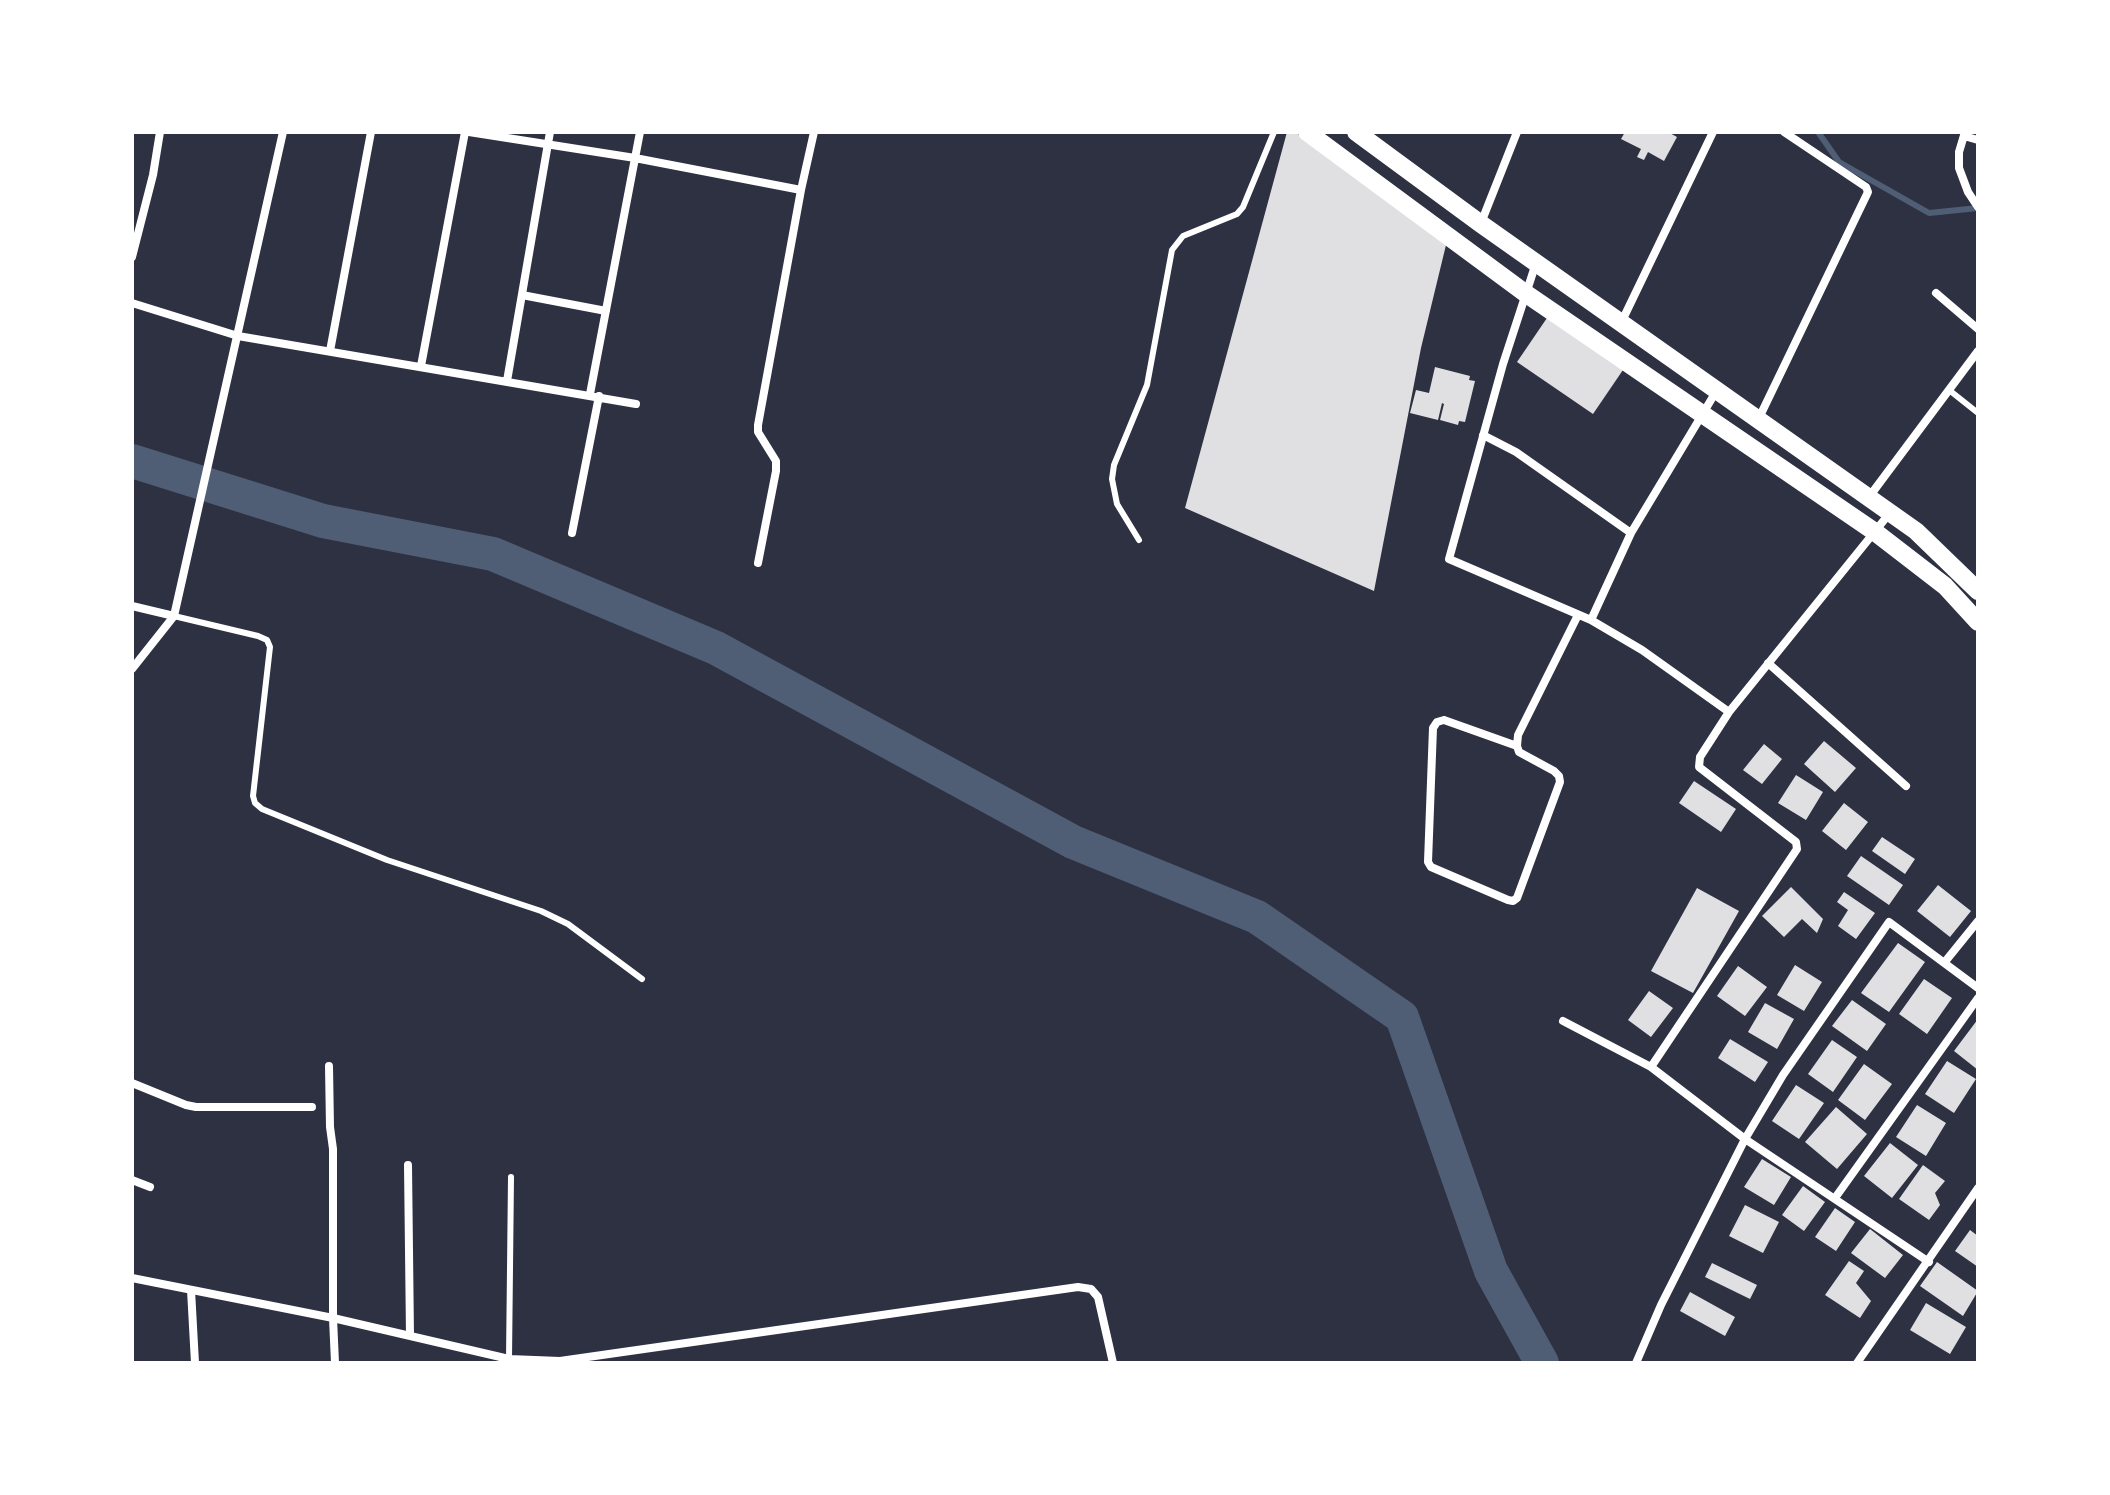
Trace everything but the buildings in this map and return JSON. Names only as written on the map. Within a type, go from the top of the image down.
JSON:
[{"type":"main road","points":[[1307,132],[1525,293],[1875,532],[1945,586],[1978,622]]},
{"type":"main road","points":[[1356,132],[1916,531],[1978,591]]},
{"type":"street","points":[[132,257],[137,215],[153,175],[160,132]]},
{"type":"street","points":[[132,669],[174,616],[191,529],[283,132]]},
{"type":"street","points":[[330,351],[371,132]]},
{"type":"street","points":[[421,366],[467,132],[635,158],[801,190]]},
{"type":"street","points":[[507,381],[550,132]]},
{"type":"street","points":[[572,533],[606,311],[640,132]]},
{"type":"street","points":[[758,563],[776,471],[773,454],[758,429],[814,132]]},
{"type":"street","points":[[1481,224],[1517,132]]},
{"type":"street","points":[[1622,321],[1713,132]]},
{"type":"street","points":[[1758,419],[1868,192],[1866,187],[1784,132]]},
{"type":"street","points":[[1978,140],[1964,134],[1959,152],[1959,168],[1968,192],[1978,207]]},
{"type":"street","points":[[1536,262],[1449,559],[1591,620],[1642,650],[1729,712]]},
{"type":"street","points":[[1936,293],[1978,329]]},
{"type":"street","points":[[522,295],[606,311]]},
{"type":"street","points":[[132,303],[238,336],[636,404]]},
{"type":"street","points":[[1868,498],[1978,351]]},
{"type":"street","points":[[1591,620],[1631,533],[1718,389]]},
{"type":"street","points":[[1483,435],[1516,452],[1631,533]]},
{"type":"street","points":[[1651,1067],[1797,849],[1796,842],[1699,767],[1700,757],[1729,712],[1890,513]]},
{"type":"street","points":[[132,606],[174,616]]},
{"type":"street","points":[[1517,746],[1444,720],[1437,722],[1433,728],[1428,862],[1431,867],[1508,900],[1517,898],[1560,782],[1554,771],[1519,752],[1518,735],[1578,615]]},
{"type":"street","points":[[1768,663],[1906,786]]},
{"type":"street","points":[[1944,963],[1978,921]]},
{"type":"street","points":[[1636,1363],[1661,1305],[1745,1139],[1783,1075],[1889,922],[1978,988]]},
{"type":"street","points":[[1835,1198],[1978,998]]},
{"type":"street","points":[[1563,1021],[1651,1067],[1745,1139],[1929,1262]]},
{"type":"street","points":[[329,1066],[335,1363]]},
{"type":"street","points":[[132,1083],[196,1107],[312,1107]]},
{"type":"street","points":[[408,1165],[410,1336]]},
{"type":"street","points":[[132,1180],[150,1187]]},
{"type":"street","points":[[1857,1363],[1978,1188]]},
{"type":"street","points":[[132,1278],[333,1318],[509,1361],[592,1358],[1078,1287],[1091,1289],[1098,1297],[1113,1363]]},
{"type":"street","points":[[191,1290],[195,1363]]},
{"type":"lane","points":[[1139,540],[1117,504],[1112,479],[1114,465],[1147,385],[1172,250],[1183,236],[1237,214],[1243,207],[1274,132]]},
{"type":"lane","points":[[1949,390],[1978,413]]},
{"type":"lane","points":[[174,616],[267,640],[270,647],[253,796],[262,809],[387,860],[541,911],[568,924],[642,979]]},
{"type":"lane","points":[[509,1361],[511,1177]]},
{"type":"waterway","points":[[1818,132],[1839,162],[1929,213],[1978,208]]},
{"type":"waterway","points":[[132,461],[323,521],[493,554],[716,648],[1073,842],[1257,917],[1402,1017],[1491,1271],[1542,1363]]}]
